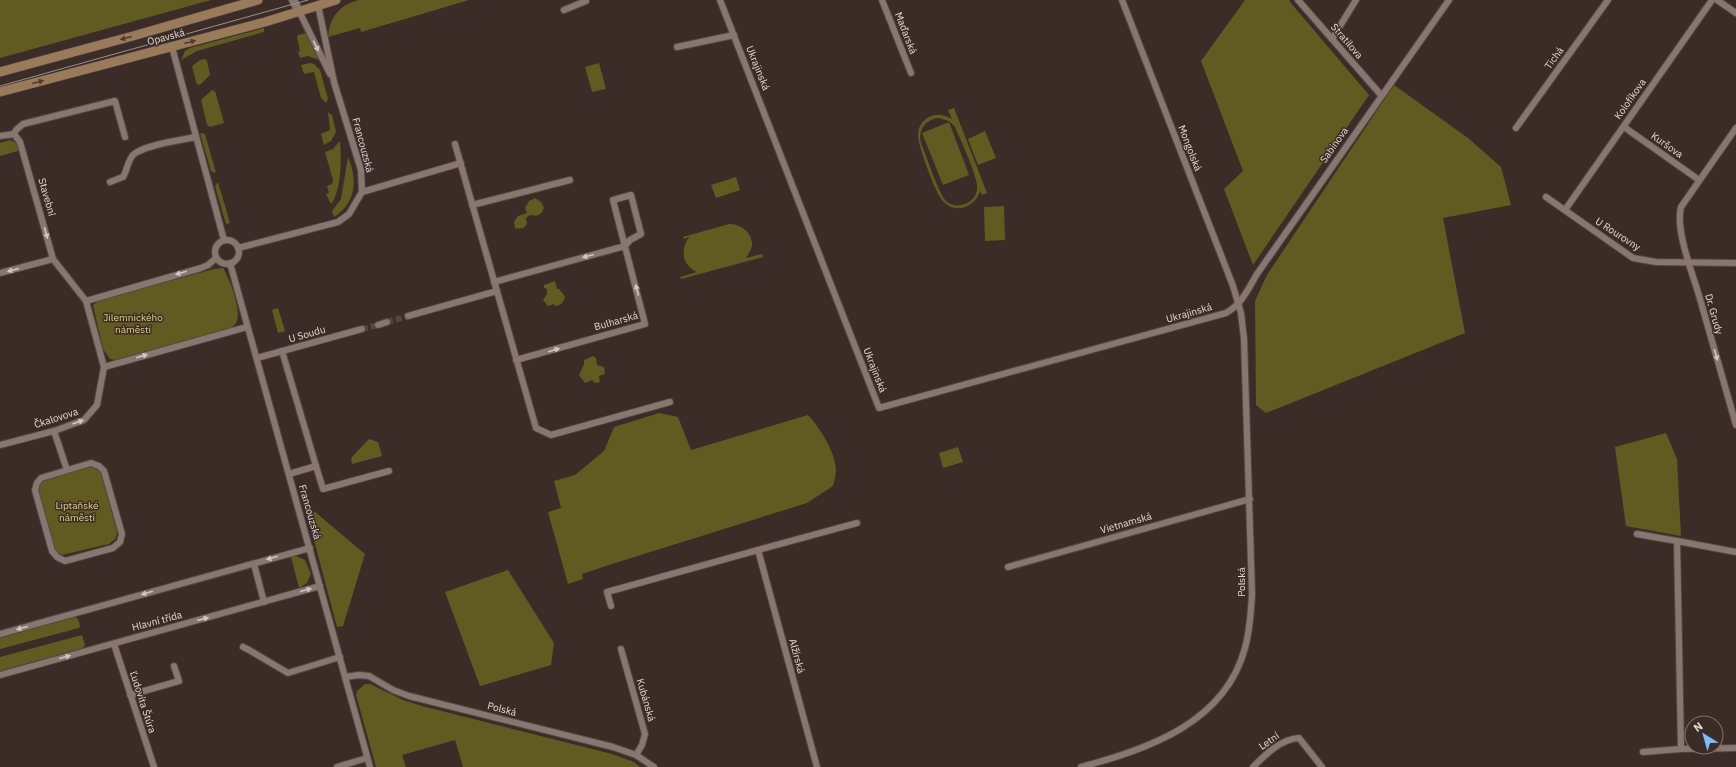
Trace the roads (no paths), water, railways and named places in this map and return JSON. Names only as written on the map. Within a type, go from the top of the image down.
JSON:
[{"type":"main road","name":"Opavská","points":[[0,72],[258,0]]},
{"type":"main road","name":"Opavská","points":[[0,92],[172,47],[299,11],[318,2],[336,0]]},
{"type":"street","name":"Francouzská","points":[[293,0],[334,82]]},
{"type":"street","points":[[564,10],[587,0]]},
{"type":"street","name":"Ukrajinská","points":[[720,0],[879,408],[1226,313],[1239,304]]},
{"type":"street","name":"Maďarská","points":[[882,0],[911,73]]},
{"type":"street","name":"Mongolská","points":[[1122,0],[1239,304]]},
{"type":"street","name":"Stratilova","points":[[1298,0],[1381,95]]},
{"type":"street","points":[[1332,39],[1356,0]]},
{"type":"street","name":"Sabinova","points":[[1239,304],[1257,274],[1449,0]]},
{"type":"street","name":"Tichá","points":[[1516,128],[1608,0]]},
{"type":"street","name":"Kolofíkova","points":[[1565,210],[1712,0]]},
{"type":"street","points":[[1717,0],[1735,9]]},
{"type":"street","name":"Francouzská","points":[[318,2],[334,82],[361,170],[362,192]]},
{"type":"street","points":[[677,47],[734,35]]},
{"type":"street","points":[[172,47],[224,240]]},
{"type":"street","points":[[0,136],[14,134],[23,124],[114,101],[125,137]]},
{"type":"street","name":"Kuršova","points":[[1624,127],[1699,180]]},
{"type":"street","points":[[1699,180],[1736,128]]},
{"type":"street","name":"Stavební","points":[[14,134],[20,142],[53,259]]},
{"type":"street","points":[[110,182],[123,177],[133,155],[141,150],[196,137]]},
{"type":"street","points":[[455,144],[536,428],[551,435],[670,402]]},
{"type":"street","points":[[238,248],[338,222],[349,214],[362,192],[460,163]]},
{"type":"street","points":[[472,205],[570,180]]},
{"type":"street","name":"Dr. Grudy","points":[[1699,180],[1681,207],[1679,216],[1680,228],[1736,425]]},
{"type":"street","name":"Bulharská","points":[[494,282],[625,246],[630,240],[642,234],[631,195],[613,200],[625,246],[645,324],[516,360]]},
{"type":"street","name":"U Rourovny","points":[[1546,197],[1633,258],[1656,262],[1689,264],[1736,263]]},
{"type":"street","points":[[224,240],[233,241],[238,248],[238,258],[230,263],[224,264],[216,258],[215,248],[218,243],[224,240]]},
{"type":"street","points":[[86,301],[201,268],[208,265],[216,258]]},
{"type":"street","points":[[0,273],[53,259],[86,301],[104,367],[247,327]]},
{"type":"street","name":"Francouzská","points":[[230,263],[370,767]]},
{"type":"street","points":[[408,316],[497,292]]},
{"type":"street","name":"Polská","points":[[1081,767],[1102,764],[1146,747],[1183,728],[1211,706],[1232,678],[1245,648],[1251,607],[1250,499],[1244,340],[1239,304]]},
{"type":"street","points":[[378,324],[387,322]]},
{"type":"street","name":"U Soudu","points":[[257,358],[362,329]]},
{"type":"street","points":[[282,351],[323,489],[389,471]]},
{"type":"street","name":"Čkalovova","points":[[0,445],[54,431],[84,420],[97,405],[104,367]]},
{"type":"street","points":[[54,431],[67,470]]},
{"type":"street","points":[[91,463],[99,466],[104,471],[122,534],[120,542],[113,548],[65,561],[57,558],[52,551],[35,490],[37,483],[42,478],[67,470],[91,463]]},
{"type":"street","points":[[289,474],[316,466]]},
{"type":"street","name":"Vietnamská","points":[[1008,567],[1250,499]]},
{"type":"street","points":[[611,606],[607,592],[856,523]]},
{"type":"street","points":[[1637,534],[1736,552]]},
{"type":"street","points":[[1677,541],[1681,749]]},
{"type":"street","points":[[0,634],[310,548]]},
{"type":"street","name":"Alžírská","points":[[758,550],[817,767]]},
{"type":"street","points":[[254,564],[264,602]]},
{"type":"street","name":"Hlavní třída","points":[[0,675],[320,586]]},
{"type":"street","name":"Ľudovíta Štúra","points":[[114,644],[154,767]]},
{"type":"street","points":[[243,647],[288,673],[340,657]]},
{"type":"street","name":"Kubánská","points":[[621,649],[645,734],[642,745],[636,755]]},
{"type":"street","points":[[130,695],[179,681],[174,666]]},
{"type":"street","name":"Polská","points":[[345,677],[364,675],[393,690],[409,696],[613,747],[636,755],[654,767]]},
{"type":"street","name":"Letní","points":[[1253,767],[1272,750],[1287,740],[1299,738],[1322,767]]},
{"type":"street","points":[[1643,752],[1734,747]]},
{"type":"street","points":[[337,767],[367,758]]},
{"type":"tunnel","points":[[387,322],[408,316]]},
{"type":"tunnel","points":[[362,329],[378,325]]},
{"type":"tram line","points":[[0,86],[308,0]]},
{"type":"park label","name":"Jilemnického náměstí","points":[[133,322]]},
{"type":"park label","name":"Liptaňské náměstí","points":[[77,510]]}]
